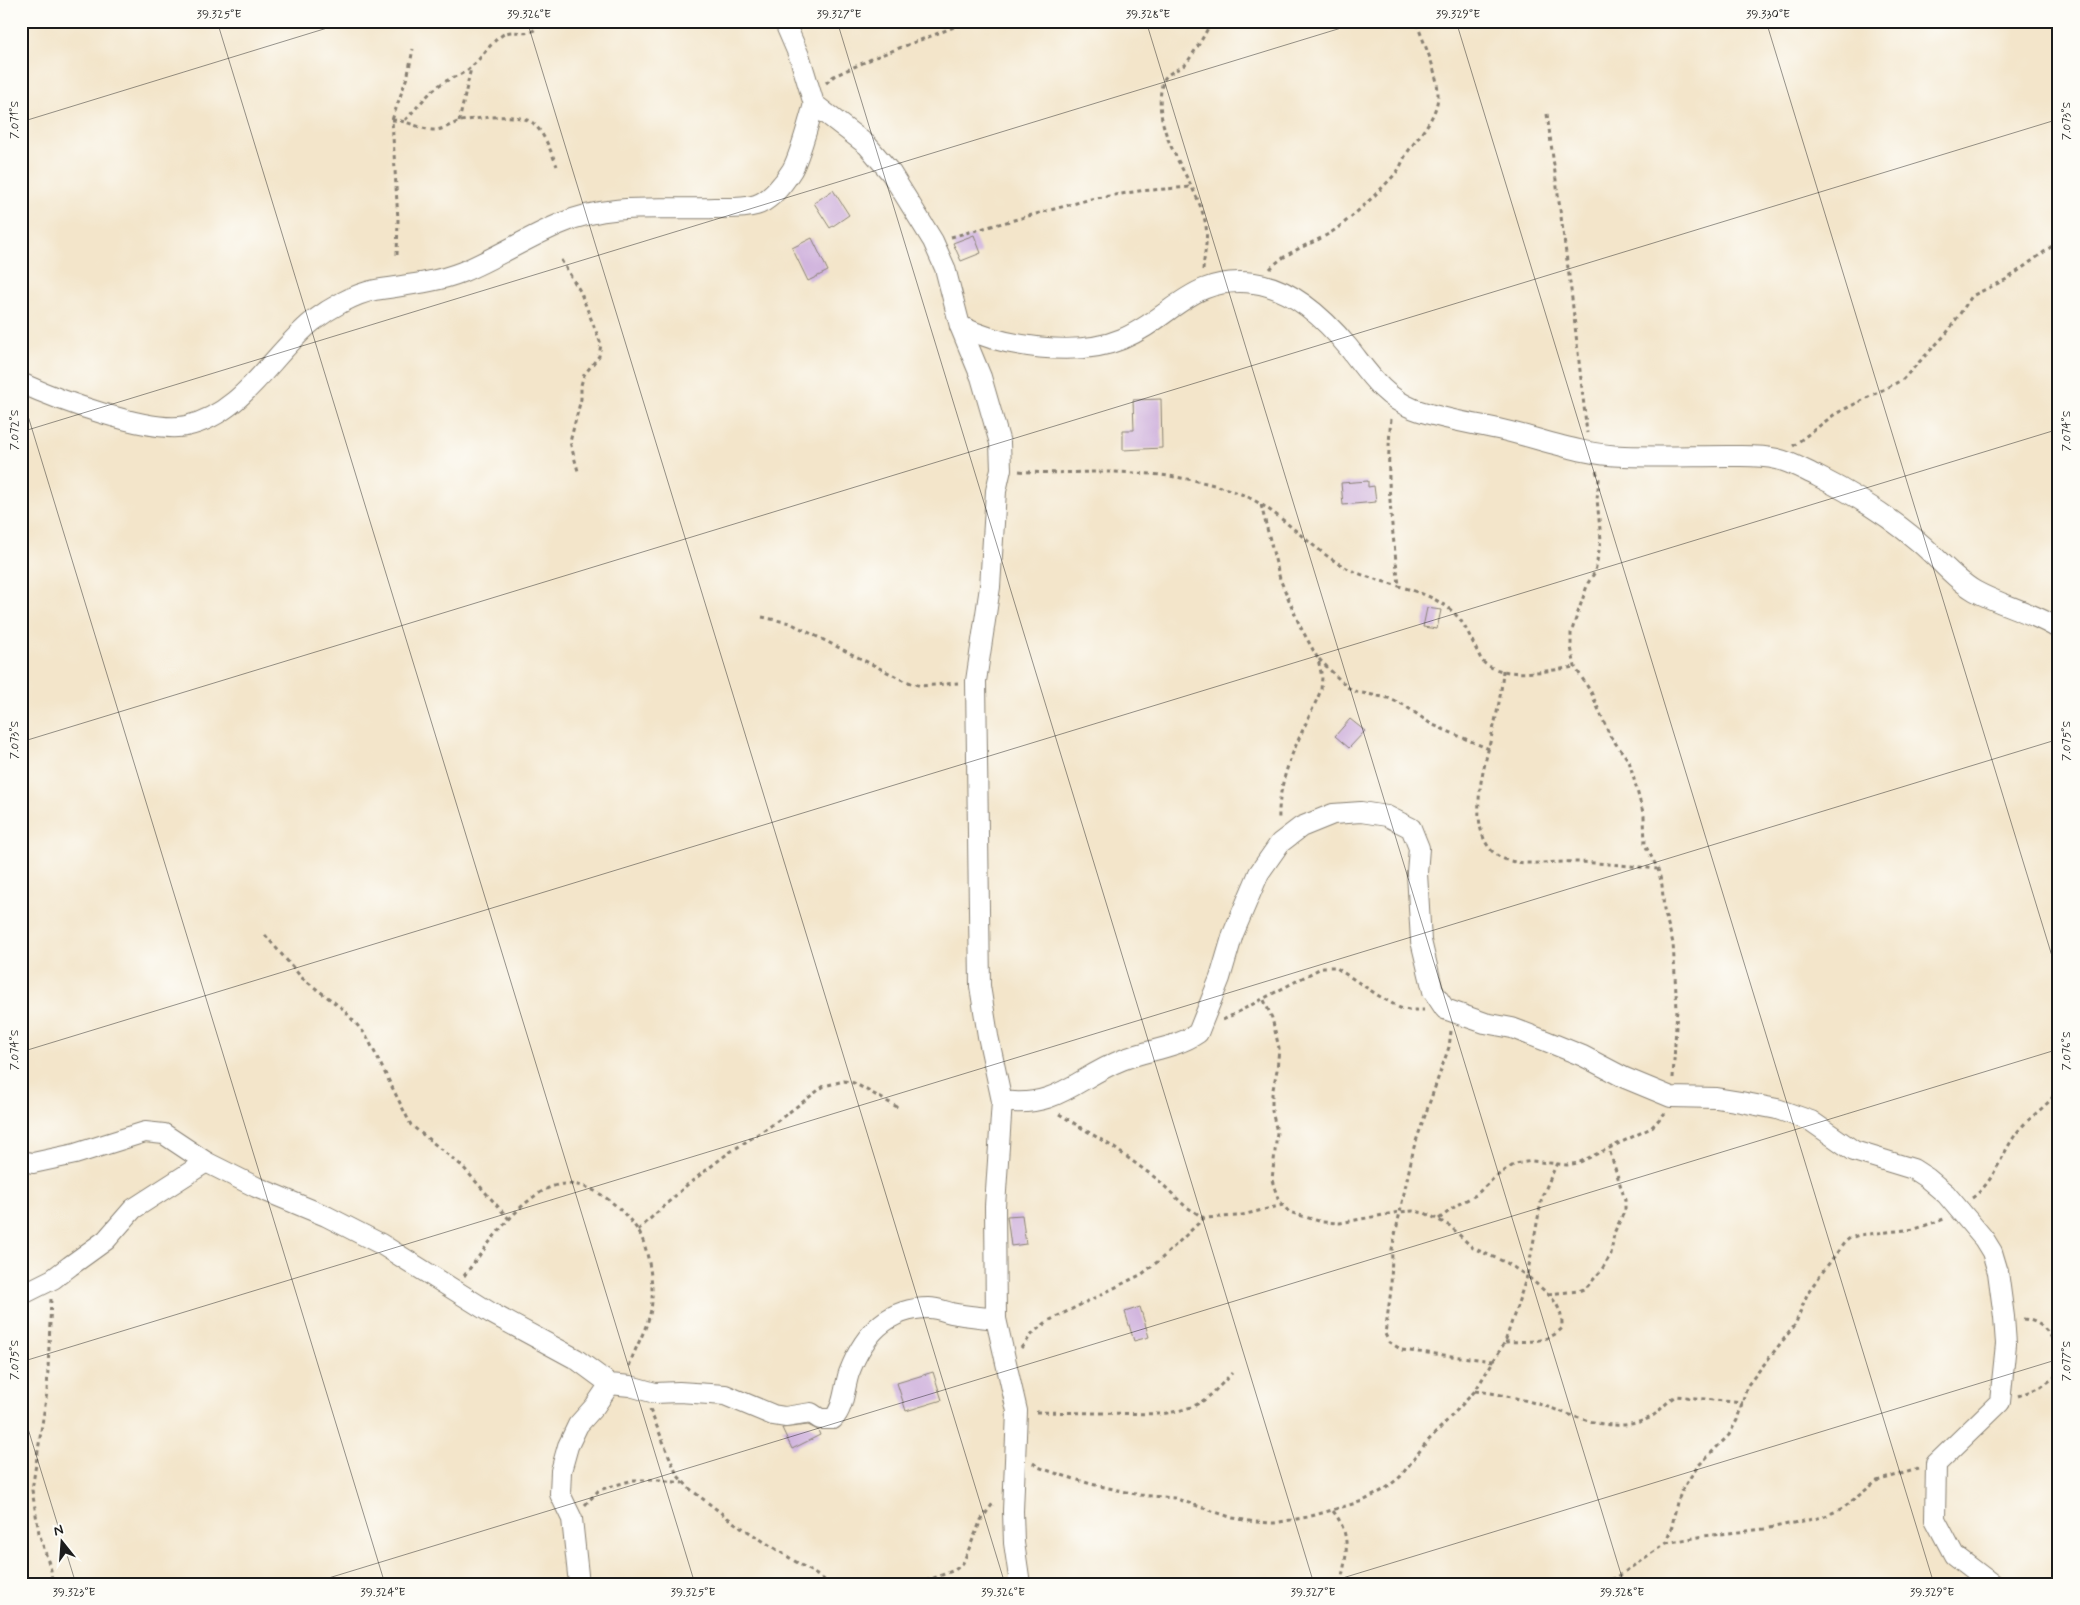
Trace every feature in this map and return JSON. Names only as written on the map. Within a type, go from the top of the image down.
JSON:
[{"type":"street","points":[[21,383],[49,396],[117,417],[166,429],[187,426],[217,414],[256,382],[289,343],[314,320],[341,303],[373,290],[429,282],[461,272],[563,222],[594,212],[633,208],[695,209],[756,205],[772,196],[793,169],[814,104],[800,58],[784,21]]},
{"type":"street","points":[[814,104],[867,145],[891,174],[933,241],[945,268],[960,326],[981,377],[1000,443],[1002,469],[996,491],[990,587],[976,681],[980,986],[988,1036],[1002,1101],[995,1206],[996,1318],[1008,1364],[1017,1411],[1014,1519],[1016,1568],[1020,1584]]},
{"type":"street","points":[[960,326],[1012,344],[1076,348],[1102,345],[1122,339],[1202,288],[1239,282],[1258,284],[1281,290],[1320,318],[1348,348],[1372,380],[1393,398],[1411,408],[1436,417],[1498,429],[1589,452],[1622,456],[1749,456],[1777,458],[1832,483],[1877,510],[1904,529],[1963,582],[1977,592],[2033,615],[2059,629]]},
{"type":"street","points":[[1002,1101],[1019,1104],[1039,1101],[1068,1090],[1122,1060],[1180,1043],[1198,1033],[1220,978],[1233,934],[1259,873],[1280,843],[1301,827],[1333,814],[1361,812],[1387,816],[1411,828],[1419,848],[1417,873],[1421,941],[1433,991],[1449,1011],[1485,1023],[1512,1028],[1546,1041],[1671,1097],[1716,1098],[1741,1102],[1777,1109],[1811,1121],[1854,1151],[1913,1169],[1928,1178],[1946,1194],[1984,1239],[1992,1252],[1998,1272],[2004,1317],[2006,1344],[2000,1402],[1936,1464],[1935,1519],[1954,1556],[1992,1584]]},
{"type":"street","points":[[21,1161],[33,1163],[75,1154],[145,1132],[164,1134],[206,1162],[256,1187],[326,1216],[381,1244],[491,1313],[576,1359],[610,1384],[655,1393],[679,1392],[725,1395],[773,1415],[784,1417],[811,1413],[820,1419],[833,1419],[839,1414],[850,1372],[871,1334],[888,1318],[908,1310],[930,1308],[952,1313],[996,1318]]},
{"type":"street","points":[[21,1295],[53,1279],[106,1240],[133,1209],[206,1162]]},
{"type":"street","points":[[579,1584],[572,1519],[560,1494],[560,1471],[568,1446],[578,1425],[595,1406],[610,1384]]},
{"type":"path","points":[[405,120],[428,94],[444,82],[471,68],[499,37],[509,32],[525,33],[534,31],[541,21]]},
{"type":"path","points":[[814,104],[823,96],[824,85],[834,76],[876,57],[970,21]]},
{"type":"path","points":[[1202,288],[1206,222],[1170,144],[1160,116],[1162,85],[1165,76],[1187,62],[1211,21]]},
{"type":"path","points":[[1258,284],[1278,261],[1315,243],[1336,229],[1366,202],[1397,171],[1406,154],[1432,117],[1437,106],[1437,82],[1416,21]]},
{"type":"path","points":[[398,255],[398,220],[392,120],[408,74],[413,49]]},
{"type":"path","points":[[459,122],[471,68]]},
{"type":"path","points":[[1439,1219],[1458,1204],[1476,1195],[1494,1177],[1515,1164],[1532,1161],[1567,1165],[1578,1163],[1651,1128],[1664,1114],[1671,1097],[1677,1009],[1673,943],[1664,910],[1662,885],[1658,869],[1645,846],[1644,816],[1629,761],[1610,736],[1591,692],[1575,667],[1571,647],[1571,633],[1588,583],[1595,572],[1601,540],[1597,499],[1598,479],[1589,452],[1571,290],[1547,114]]},
{"type":"path","points":[[392,120],[405,120],[436,130],[459,122],[504,117],[522,118],[533,124],[546,142],[557,166]]},
{"type":"path","points":[[933,241],[1006,223],[1091,198],[1139,190],[1190,187]]},
{"type":"path","points":[[1777,458],[1835,414],[1902,380],[1946,334],[1972,296],[2007,279],[2055,244],[2059,239]]},
{"type":"path","points":[[561,260],[580,291],[601,344],[599,356],[584,375],[581,385],[581,399],[570,442],[578,471]]},
{"type":"path","points":[[1393,398],[1389,437],[1390,516],[1399,585]]},
{"type":"path","points":[[1002,469],[1038,473],[1105,472],[1184,479],[1204,482],[1241,494],[1261,504],[1334,562],[1355,572],[1399,585],[1451,610],[1468,631],[1482,661],[1486,665],[1503,670],[1527,673],[1575,667]]},
{"type":"path","points":[[1261,504],[1280,578],[1300,626],[1318,659],[1322,677],[1320,690],[1283,777],[1278,809],[1280,843]]},
{"type":"path","points":[[762,617],[790,623],[905,681],[921,686],[976,681]]},
{"type":"path","points":[[1318,659],[1347,687],[1357,692],[1388,698],[1404,705],[1431,724],[1489,749]]},
{"type":"path","points":[[1503,670],[1502,692],[1478,802],[1483,838],[1493,852],[1502,859],[1517,862],[1576,862],[1658,869]]},
{"type":"path","points":[[264,935],[302,978],[344,1009],[366,1035],[411,1125],[462,1166],[509,1219]]},
{"type":"path","points":[[1198,1033],[1264,1000],[1323,967],[1335,967],[1400,1008],[1449,1011],[1449,1047],[1414,1147],[1410,1174],[1398,1212],[1392,1249],[1391,1290],[1385,1334],[1389,1342],[1402,1350],[1494,1361]]},
{"type":"path","points":[[1264,1000],[1272,1018],[1279,1048],[1272,1094],[1272,1111],[1277,1132],[1272,1180],[1278,1199],[1289,1212],[1322,1222],[1340,1223],[1413,1211],[1425,1213],[1439,1219],[1450,1226],[1473,1248],[1507,1263],[1527,1276],[1560,1308],[1562,1328],[1552,1337],[1539,1340],[1505,1342]]},
{"type":"path","points":[[638,1230],[687,1185],[727,1154],[772,1125],[824,1086],[844,1081],[854,1083],[898,1108]]},
{"type":"path","points":[[1666,1544],[1672,1526],[1675,1507],[1685,1484],[1698,1466],[1729,1435],[1743,1403],[1747,1386],[1795,1325],[1808,1292],[1844,1243],[1850,1238],[1859,1235],[1915,1229],[1930,1225],[1960,1210],[1983,1189],[2017,1133],[2034,1115],[2048,1104],[2059,1088]]},
{"type":"path","points":[[1039,1101],[1113,1147],[1157,1179],[1185,1206],[1204,1218],[1238,1216],[1283,1205]]},
{"type":"path","points":[[1547,1294],[1579,1291],[1586,1288],[1601,1271],[1611,1254],[1614,1233],[1625,1210],[1625,1200],[1609,1149]]},
{"type":"path","points":[[1017,1446],[1038,1467],[1055,1473],[1140,1496],[1174,1498],[1233,1518],[1255,1522],[1274,1523],[1333,1511],[1364,1501],[1400,1477],[1425,1444],[1475,1391],[1505,1342],[1527,1276],[1542,1197],[1557,1163]]},
{"type":"path","points":[[453,1290],[509,1219],[552,1187],[577,1183],[594,1190],[615,1205],[638,1230],[647,1254],[652,1299],[650,1317],[634,1351],[628,1372],[674,1468],[684,1483],[733,1522],[831,1584]]},
{"type":"path","points":[[1008,1364],[1034,1332],[1048,1321],[1142,1274],[1161,1259],[1204,1218]]},
{"type":"path","points":[[52,1584],[51,1570],[39,1533],[32,1490],[47,1392],[53,1279]]},
{"type":"path","points":[[2004,1317],[2033,1320],[2046,1329],[2054,1339],[2059,1353]]},
{"type":"path","points":[[1017,1411],[1161,1414],[1180,1411],[1196,1406],[1208,1399],[1232,1373]]},
{"type":"path","points":[[2000,1402],[2041,1387],[2059,1374]]},
{"type":"path","points":[[1475,1391],[1490,1392],[1542,1405],[1579,1419],[1607,1426],[1630,1424],[1646,1420],[1658,1413],[1669,1399],[1676,1396],[1743,1403]]},
{"type":"path","points":[[1596,1584],[1616,1578],[1666,1544],[1823,1517],[1843,1508],[1877,1481],[1936,1464]]},
{"type":"path","points":[[572,1519],[599,1490],[633,1480],[660,1480],[684,1483]]},
{"type":"path","points":[[918,1584],[955,1570],[963,1563],[981,1520],[998,1496]]},
{"type":"path","points":[[1333,1511],[1345,1531],[1344,1566],[1340,1584]]},
{"type":"path","points":[[1616,1578],[1616,1584]]},
{"type":"building","points":[[833,190],[849,215],[830,228],[814,203]]},
{"type":"building","points":[[974,235],[981,253],[961,261],[953,243]]},
{"type":"building","points":[[812,238],[828,271],[808,281],[792,248]]},
{"type":"building","points":[[1161,399],[1162,448],[1123,450],[1123,430],[1134,430],[1133,400]]},
{"type":"building","points":[[1368,481],[1368,487],[1374,486],[1376,502],[1343,505],[1341,483]]},
{"type":"building","points":[[1427,608],[1441,610],[1437,629],[1423,627]]},
{"type":"building","points":[[1350,719],[1365,731],[1349,748],[1335,736]]},
{"type":"building","points":[[1022,1215],[1026,1244],[1011,1246],[1007,1216]]},
{"type":"building","points":[[1140,1307],[1149,1337],[1134,1341],[1125,1312]]},
{"type":"building","points":[[933,1372],[942,1400],[906,1411],[897,1383]]},
{"type":"building","points":[[808,1425],[818,1430],[820,1435],[792,1449],[782,1428]]}]
